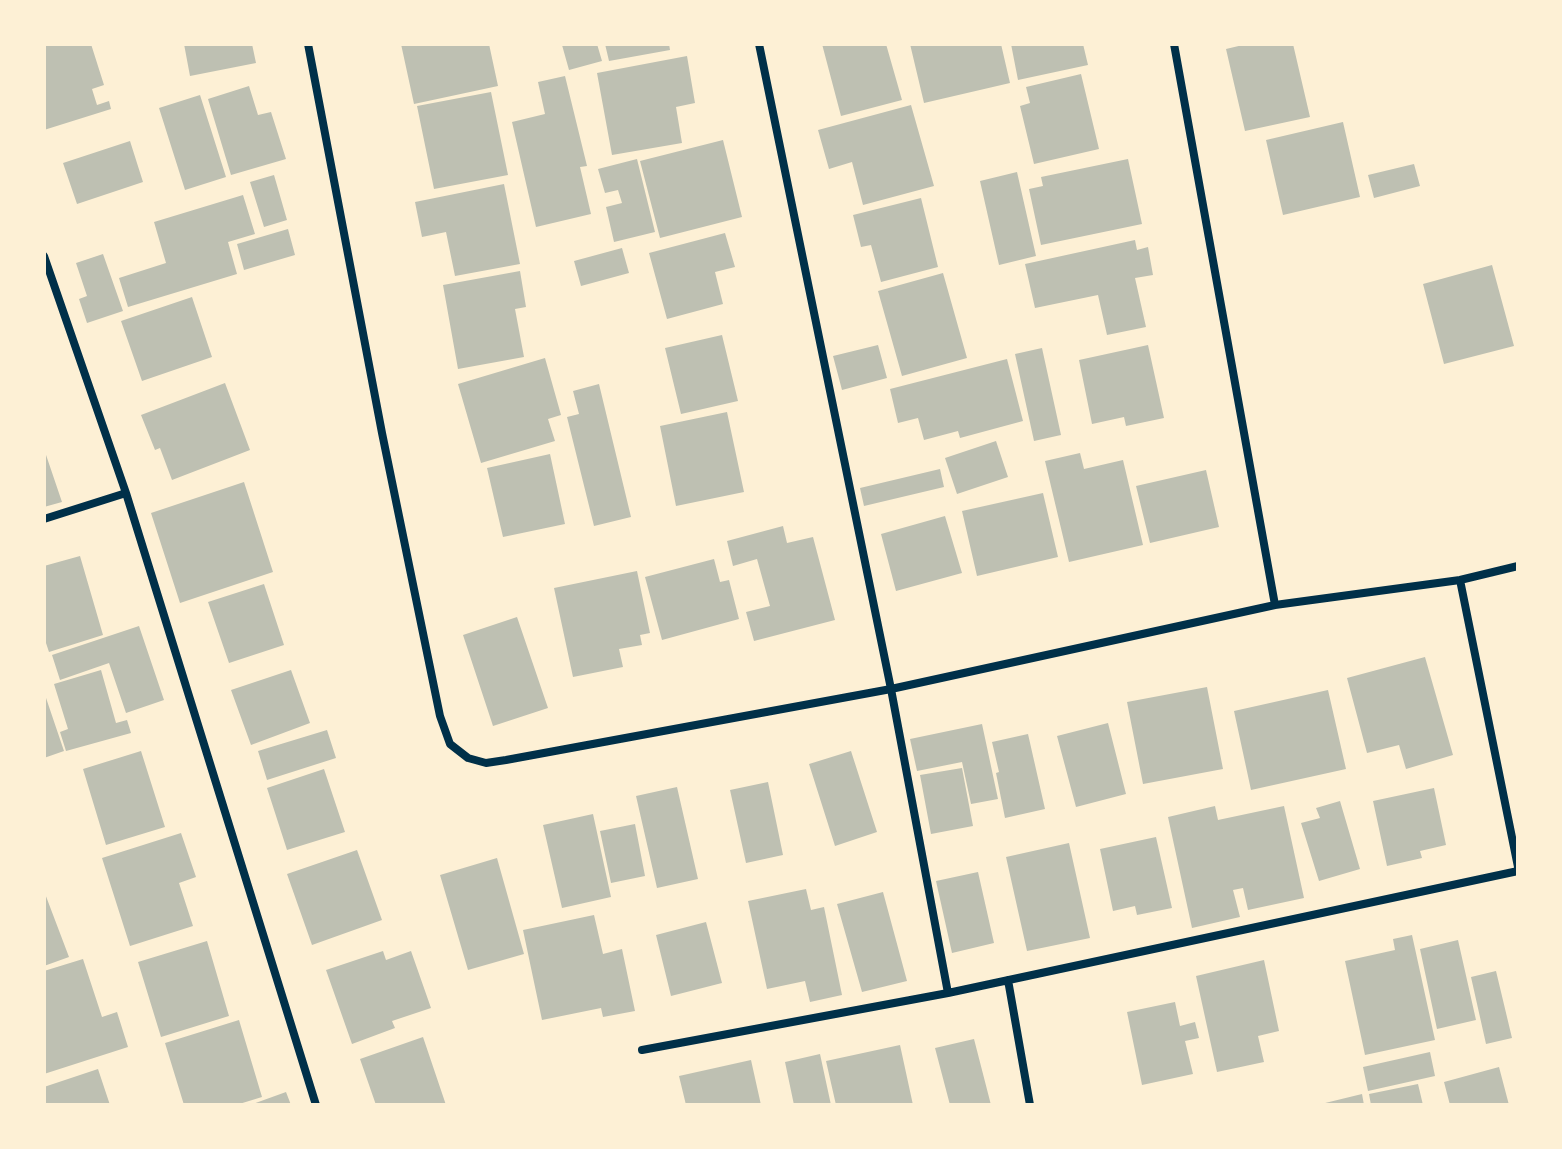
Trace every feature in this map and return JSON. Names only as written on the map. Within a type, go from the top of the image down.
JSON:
[{"type":"street","points":[[308,44],[379,418],[440,716],[450,744],[468,758],[486,763],[891,689],[1275,605],[1460,580],[1518,566]]},
{"type":"street","points":[[759,44],[891,689],[948,993]]},
{"type":"street","points":[[1174,44],[1275,605]]},
{"type":"street","points":[[44,256],[126,493],[316,1105]]},
{"type":"street","points":[[44,519],[126,493]]},
{"type":"street","points":[[642,1050],[948,993],[1518,869],[1460,580]]},
{"type":"street","points":[[1008,980],[1030,1105]]},
{"type":"building","points":[[44,44],[91,44],[104,85],[92,89],[97,105],[109,101],[111,109],[44,130]]},
{"type":"building","points":[[184,44],[252,44],[256,63],[190,76]]},
{"type":"building","points":[[401,44],[489,44],[498,86],[414,104]]},
{"type":"building","points":[[597,44],[602,61],[569,70],[562,45]]},
{"type":"building","points":[[605,44],[669,44],[670,50],[609,61]]},
{"type":"building","points":[[822,44],[886,44],[902,100],[841,116]]},
{"type":"building","points":[[910,44],[1001,44],[1010,83],[924,103]]},
{"type":"building","points":[[1011,44],[1083,44],[1088,65],[1018,80]]},
{"type":"building","points":[[1247,44],[1293,44],[1310,117],[1245,131],[1226,49]]},
{"type":"building","points":[[687,56],[695,103],[676,107],[682,143],[612,155],[597,73]]},
{"type":"building","points":[[1081,74],[1099,149],[1034,164],[1020,106],[1030,103],[1026,87]]},
{"type":"building","points":[[565,76],[587,166],[580,167],[591,214],[536,227],[512,122],[545,114],[538,82]]},
{"type":"building","points":[[249,86],[258,115],[271,112],[286,159],[231,175],[208,99]]},
{"type":"building","points":[[491,92],[508,175],[434,189],[417,106]]},
{"type":"building","points":[[200,95],[226,177],[185,190],[159,108]]},
{"type":"building","points":[[911,105],[934,186],[863,205],[852,162],[829,169],[818,130]]},
{"type":"building","points":[[1343,122],[1360,197],[1283,215],[1266,140]]},
{"type":"building","points":[[723,140],[742,217],[660,238],[640,161]]},
{"type":"building","points":[[130,141],[143,182],[77,204],[63,163]]},
{"type":"building","points":[[637,159],[655,232],[614,242],[606,207],[622,203],[618,190],[605,193],[598,169]]},
{"type":"building","points":[[1128,159],[1142,224],[1041,245],[1029,189],[1043,186],[1041,177]]},
{"type":"building","points":[[1414,164],[1420,186],[1374,198],[1368,175]]},
{"type":"building","points":[[1017,172],[1036,256],[999,265],[980,181]]},
{"type":"building","points":[[274,175],[287,220],[264,227],[250,182]]},
{"type":"building","points":[[504,184],[520,264],[455,276],[446,232],[422,237],[415,202]]},
{"type":"building","points":[[243,195],[255,234],[228,242],[237,274],[128,307],[119,278],[166,263],[154,222]]},
{"type":"building","points":[[921,198],[938,267],[881,282],[871,245],[861,247],[853,215]]},
{"type":"building","points":[[288,229],[295,255],[244,270],[237,244]]},
{"type":"building","points":[[725,233],[735,267],[715,272],[723,304],[667,319],[649,253]]},
{"type":"building","points":[[1135,240],[1137,250],[1148,247],[1153,275],[1135,278],[1146,327],[1107,335],[1098,295],[1035,308],[1025,264]]},
{"type":"building","points":[[622,248],[629,273],[581,286],[574,261]]},
{"type":"building","points":[[103,254],[123,311],[87,323],[79,299],[87,296],[76,263]]},
{"type":"building","points":[[1492,265],[1514,346],[1444,364],[1423,284]]},
{"type":"building","points":[[520,271],[526,307],[515,309],[524,357],[458,369],[443,285]]},
{"type":"building","points":[[943,273],[967,358],[902,376],[878,291]]},
{"type":"building","points":[[192,297],[212,357],[142,381],[121,321]]},
{"type":"building","points":[[722,335],[738,401],[681,414],[665,348]]},
{"type":"building","points":[[878,345],[887,378],[842,390],[833,356]]},
{"type":"building","points":[[1148,345],[1164,418],[1126,426],[1124,417],[1092,424],[1079,360]]},
{"type":"building","points":[[1042,348],[1061,435],[1034,441],[1015,354]]},
{"type":"building","points":[[545,358],[561,415],[548,419],[555,441],[481,463],[458,384]]},
{"type":"building","points":[[1007,359],[1023,421],[960,438],[958,431],[924,440],[918,418],[898,423],[890,389]]},
{"type":"building","points":[[225,383],[250,450],[172,480],[160,448],[155,450],[141,415]]},
{"type":"building","points":[[599,384],[631,517],[594,526],[567,417],[579,414],[573,391]]},
{"type":"building","points":[[727,412],[744,492],[676,506],[660,426]]},
{"type":"building","points":[[996,441],[1008,477],[957,494],[945,458]]},
{"type":"building","points":[[44,449],[62,502],[44,507]]},
{"type":"building","points":[[1080,453],[1084,469],[1123,460],[1143,545],[1069,562],[1045,461]]},
{"type":"building","points":[[550,454],[565,524],[503,537],[487,468]]},
{"type":"building","points":[[940,469],[944,487],[864,506],[860,488]]},
{"type":"building","points":[[1206,470],[1219,527],[1150,543],[1136,486]]},
{"type":"building","points":[[244,482],[273,572],[180,603],[151,513]]},
{"type":"building","points":[[1043,493],[1058,557],[977,576],[962,511]]},
{"type":"building","points":[[945,516],[962,573],[896,591],[881,534]]},
{"type":"building","points":[[783,526],[787,543],[813,537],[835,620],[754,641],[746,612],[770,606],[757,559],[733,566],[727,541]]},
{"type":"building","points":[[80,556],[103,635],[49,652],[44,637],[44,566]]},
{"type":"building","points":[[714,559],[720,582],[729,580],[739,619],[662,640],[645,577]]},
{"type":"building","points":[[637,571],[650,633],[640,635],[642,645],[619,649],[623,667],[573,677],[554,588]]},
{"type":"building","points":[[264,584],[284,645],[229,663],[208,602]]},
{"type":"building","points":[[517,617],[548,708],[493,726],[463,635]]},
{"type":"building","points":[[139,626],[164,700],[126,713],[109,663],[60,680],[52,655]]},
{"type":"building","points":[[1425,657],[1453,755],[1406,769],[1399,745],[1367,753],[1347,678]]},
{"type":"building","points":[[101,670],[116,723],[127,720],[131,733],[66,751],[60,732],[68,729],[54,684]]},
{"type":"building","points":[[291,670],[310,723],[251,745],[231,690]]},
{"type":"building","points":[[1207,687],[1223,769],[1143,784],[1127,702]]},
{"type":"building","points":[[1328,690],[1346,769],[1251,790],[1234,711]]},
{"type":"building","points":[[44,692],[64,751],[44,758]]},
{"type":"building","points":[[1108,723],[1126,794],[1076,807],[1057,736]]},
{"type":"building","points":[[982,724],[998,799],[971,804],[962,762],[917,771],[910,739]]},
{"type":"building","points":[[327,730],[336,758],[267,780],[258,751]]},
{"type":"building","points":[[1028,734],[1045,809],[1005,818],[992,742]]},
{"type":"building","points":[[141,751],[165,827],[106,845],[83,769]]},
{"type":"building","points":[[851,751],[877,832],[835,846],[809,764]]},
{"type":"building","points":[[962,768],[973,826],[931,834],[920,775]]},
{"type":"building","points":[[324,769],[345,832],[287,850],[267,788]]},
{"type":"building","points":[[768,782],[783,855],[746,863],[730,790]]},
{"type":"building","points":[[677,787],[698,879],[657,888],[636,796]]},
{"type":"building","points":[[1434,788],[1446,845],[1420,851],[1422,858],[1387,866],[1373,801]]},
{"type":"building","points":[[1340,801],[1360,869],[1319,881],[1301,823],[1320,818],[1316,808]]},
{"type":"building","points":[[1215,806],[1218,820],[1284,806],[1304,898],[1248,910],[1243,888],[1233,890],[1240,917],[1192,928],[1168,817]]},
{"type":"building","points":[[593,814],[611,897],[562,908],[543,825]]},
{"type":"building","points":[[635,824],[645,876],[611,883],[600,831]]},
{"type":"building","points":[[181,833],[196,877],[179,883],[193,926],[130,946],[102,858]]},
{"type":"building","points":[[1156,837],[1172,908],[1137,915],[1135,906],[1113,911],[1100,849]]},
{"type":"building","points":[[1069,843],[1090,938],[1027,951],[1006,857]]},
{"type":"building","points":[[357,850],[382,920],[312,945],[287,874]]},
{"type":"building","points":[[497,858],[524,954],[468,970],[440,875]]},
{"type":"building","points":[[978,872],[994,943],[952,953],[936,881]]},
{"type":"building","points":[[806,889],[811,910],[824,907],[842,995],[810,1002],[805,981],[767,989],[748,901]]},
{"type":"building","points":[[44,891],[69,957],[44,966]]},
{"type":"building","points":[[883,892],[907,981],[862,992],[837,904]]},
{"type":"building","points":[[594,915],[603,954],[622,949],[635,1011],[603,1017],[601,1008],[542,1020],[523,930]]},
{"type":"building","points":[[706,922],[722,983],[671,996],[656,935]]},
{"type":"building","points":[[1412,935],[1435,1040],[1365,1055],[1345,961],[1395,950],[1393,939]]},
{"type":"building","points":[[1458,940],[1476,1020],[1437,1029],[1420,949]]},
{"type":"building","points":[[207,941],[229,1016],[161,1037],[138,962]]},
{"type":"building","points":[[383,951],[386,960],[411,951],[431,1008],[392,1021],[395,1028],[352,1044],[326,970]]},
{"type":"building","points":[[83,959],[102,1017],[117,1012],[128,1047],[44,1074],[44,971]]},
{"type":"building","points":[[1264,960],[1279,1031],[1258,1036],[1264,1062],[1217,1072],[1196,976]]},
{"type":"building","points":[[1496,971],[1512,1038],[1486,1044],[1471,977]]},
{"type":"building","points":[[1175,1002],[1180,1026],[1195,1022],[1199,1038],[1185,1041],[1193,1074],[1142,1085],[1127,1012]]},
{"type":"building","points":[[239,1020],[262,1097],[236,1105],[184,1105],[165,1043]]},
{"type":"building","points":[[423,1037],[446,1105],[376,1105],[360,1059]]},
{"type":"building","points":[[974,1039],[991,1105],[950,1105],[935,1048]]},
{"type":"building","points":[[900,1045],[913,1105],[836,1105],[826,1061]]},
{"type":"building","points":[[1430,1052],[1435,1076],[1368,1091],[1363,1067]]},
{"type":"building","points":[[820,1054],[831,1105],[794,1105],[785,1062]]},
{"type":"building","points":[[751,1060],[761,1105],[686,1105],[679,1076]]},
{"type":"building","points":[[1499,1067],[1509,1105],[1450,1105],[1444,1082]]},
{"type":"building","points":[[98,1069],[110,1105],[44,1105],[44,1087]]},
{"type":"building","points":[[1418,1084],[1423,1105],[1371,1105],[1369,1094]]},
{"type":"building","points":[[286,1092],[291,1105],[250,1105]]},
{"type":"building","points":[[1362,1094],[1364,1105],[1321,1105],[1321,1104]]}]
